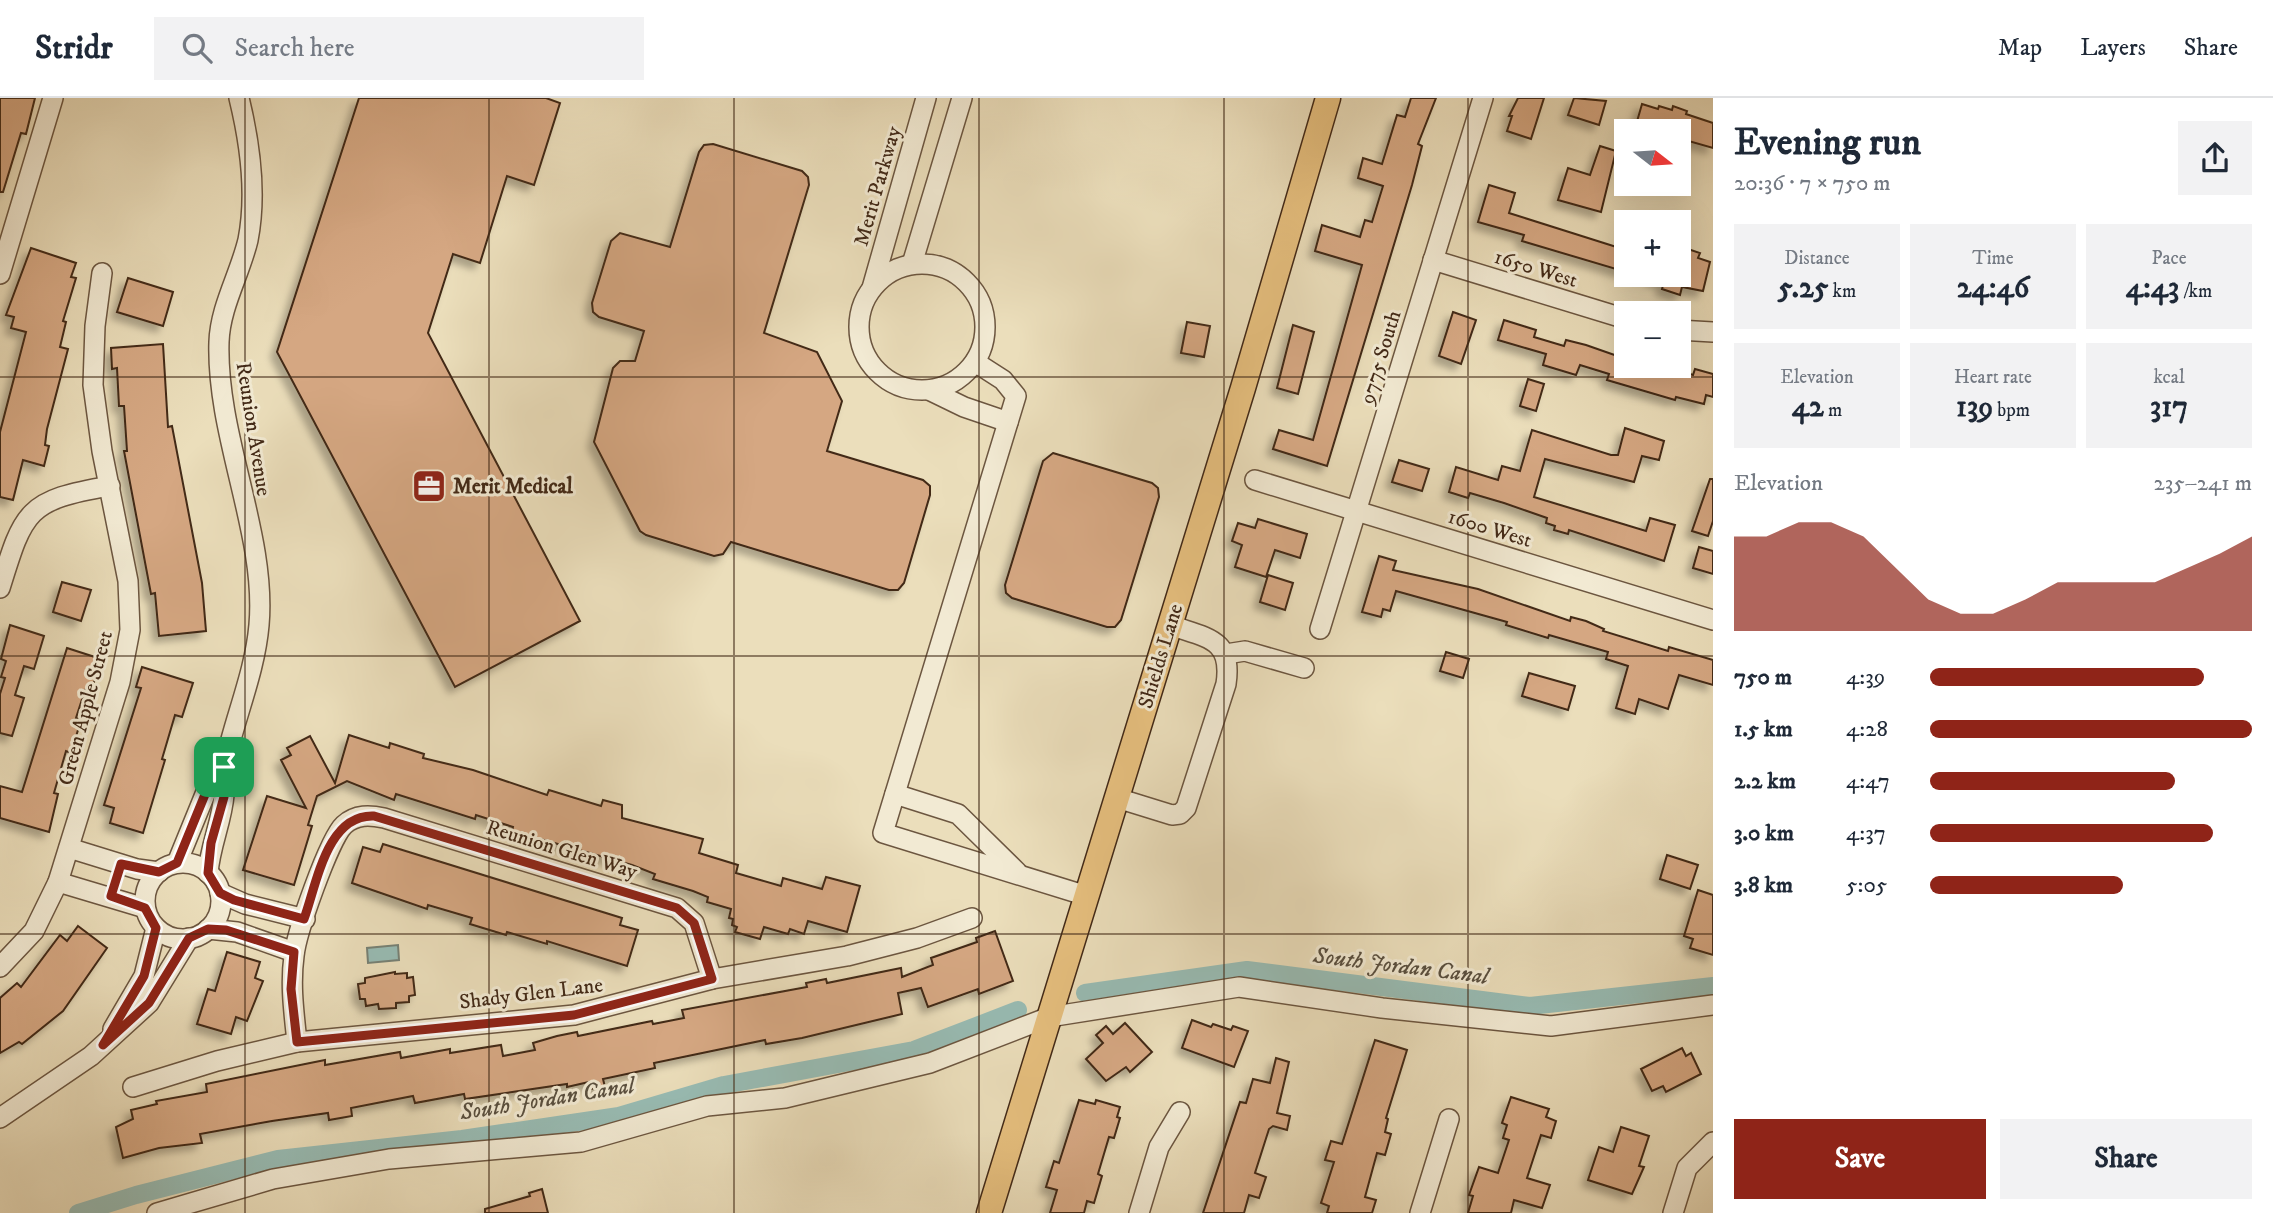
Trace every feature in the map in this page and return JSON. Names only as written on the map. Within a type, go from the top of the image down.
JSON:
[{"type":"main road","name":"Shields Lane","points":[[989,1213],[1170,625],[1328,98]]},
{"type":"street","points":[[0,274],[53,98]]},
{"type":"street","name":"Reunion Avenue","points":[[208,873],[211,843],[224,797],[224,767],[252,667],[259,624],[257,570],[231,449],[219,373],[219,339],[248,239],[251,181],[247,130],[239,98]]},
{"type":"street","name":"Merit Parkway","points":[[926,98],[872,288],[859,320],[864,354],[887,380],[903,387],[929,390],[964,407],[1008,422]]},
{"type":"street","points":[[929,390],[947,385],[962,375],[975,362],[983,345],[985,327],[982,309],[975,292],[963,278],[930,264],[912,264],[962,98]]},
{"type":"street","name":"9775 South","points":[[1320,629],[1483,98]]},
{"type":"street","points":[[911,149],[943,161]]},
{"type":"street","name":"1650 West","points":[[1433,260],[1614,315]]},
{"type":"street","name":"Merit Parkway","points":[[872,288],[890,272],[912,264]]},
{"type":"street","name":"Green Apple Street","points":[[0,967],[34,931],[58,881],[120,682],[130,630],[128,581],[93,385],[95,326],[103,272]]},
{"type":"street","points":[[1691,331],[1713,332]]},
{"type":"street","points":[[975,362],[1003,380],[1016,396],[883,833],[1087,896]]},
{"type":"street","name":"1600 West","points":[[1255,480],[1713,620]]},
{"type":"street","points":[[0,588],[14,541],[22,524],[35,509],[60,496],[110,486]]},
{"type":"street","points":[[1117,798],[1172,815],[1180,814],[1186,808],[1226,684],[1229,666],[1226,654],[1216,641],[1170,625]]},
{"type":"street","points":[[1226,654],[1245,651],[1304,668]]},
{"type":"street","name":"Reunion Avenue","points":[[177,863],[206,792],[224,767]]},
{"type":"street","points":[[895,794],[958,814],[1020,875]]},
{"type":"street","name":"Reunion Glen Way","points":[[304,919],[336,835],[354,818],[384,818],[677,908],[694,923],[712,979]]},
{"type":"street","points":[[69,848],[159,872]]},
{"type":"street","points":[[208,929],[220,906],[220,893],[208,873],[188,863],[177,863],[159,872],[150,882],[145,908],[156,928],[177,939],[189,938],[208,929],[245,935],[294,952]]},
{"type":"street","points":[[111,896],[121,864]]},
{"type":"street","points":[[58,881],[145,908]]},
{"type":"street","points":[[220,893],[254,906],[304,919],[294,952],[291,989],[297,1042]]},
{"type":"street","points":[[245,935],[254,906]]},
{"type":"street","name":"Shady Glen Lane","points":[[133,1087],[217,1060],[297,1042],[574,1015],[712,979],[847,956],[916,938],[972,918]]},
{"type":"street","points":[[103,1045],[144,976],[156,928]]},
{"type":"street","points":[[0,1118],[103,1045],[149,1003],[189,938]]},
{"type":"street","points":[[157,1213],[273,1179],[389,1159],[581,1142],[707,1106],[785,1098],[930,1063],[1049,1017],[1239,986],[1382,1008],[1551,1026],[1713,1006]]},
{"type":"street","points":[[1139,1213],[1158,1147],[1180,1112]]},
{"type":"street","points":[[1420,1213],[1449,1119]]},
{"type":"street","points":[[1673,1213],[1687,1168],[1713,1142]]},
{"type":"water","points":[[398,945],[399,960],[368,963],[367,948]]},
{"type":"building","points":[[0,98],[35,98],[26,134],[21,133],[3,192],[0,192]]},
{"type":"building","name":"Merit Medical","points":[[359,98],[546,98],[560,103],[534,185],[507,176],[480,263],[453,254],[428,333],[580,621],[455,687],[277,352]]},
{"type":"building","points":[[1411,98],[1436,98],[1418,144],[1422,146],[1412,185],[1327,466],[1273,449],[1279,430],[1313,440],[1362,265],[1315,251],[1322,225],[1360,237],[1365,220],[1372,222],[1383,186],[1358,178],[1363,158],[1382,164],[1397,115],[1405,117]]},
{"type":"building","points":[[1518,98],[1544,98],[1531,139],[1507,131],[1512,116],[1509,116]]},
{"type":"building","points":[[1574,98],[1606,101],[1599,125],[1568,115]]},
{"type":"building","points":[[1642,104],[1672,110],[1673,106],[1687,111],[1686,114],[1713,123],[1713,148],[1691,142],[1691,119],[1638,119]]},
{"type":"building","name":"Merit Medical","points":[[713,144],[802,171],[808,177],[809,185],[764,333],[817,352],[842,401],[827,451],[923,480],[930,486],[930,495],[904,583],[898,590],[889,590],[731,542],[723,554],[714,556],[646,535],[640,531],[594,442],[613,368],[620,361],[635,361],[644,331],[599,317],[593,312],[592,303],[611,241],[620,233],[670,247],[699,152],[704,145]]},
{"type":"building","points":[[1600,146],[1614,150],[1601,212],[1558,200],[1568,168],[1590,175]]},
{"type":"building","points":[[1489,185],[1515,193],[1509,213],[1614,246],[1614,268],[1522,241],[1524,235],[1478,222]]},
{"type":"building","points":[[31,248],[76,263],[71,277],[76,278],[63,321],[66,322],[60,347],[68,349],[47,429],[45,445],[49,446],[44,466],[23,460],[13,500],[0,497],[0,432],[26,332],[11,328],[14,317],[6,315]]},
{"type":"building","points":[[1691,250],[1700,253],[1698,258],[1710,262],[1703,291],[1682,287],[1691,287]]},
{"type":"building","points":[[128,278],[173,292],[163,326],[117,312]]},
{"type":"building","points":[[1663,287],[1682,287],[1680,295]]},
{"type":"building","points":[[1453,312],[1476,320],[1461,364],[1439,356]]},
{"type":"building","points":[[1504,320],[1536,330],[1534,337],[1564,346],[1566,340],[1586,345],[1614,355],[1614,378],[1691,378],[1695,369],[1713,374],[1713,397],[1706,395],[1704,404],[1676,397],[1675,400],[1607,380],[1609,374],[1580,365],[1576,375],[1543,365],[1546,354],[1498,340]]},
{"type":"building","points":[[1187,322],[1210,326],[1204,357],[1181,353]]},
{"type":"building","points":[[1293,325],[1314,332],[1298,394],[1277,388]]},
{"type":"building","points":[[163,344],[168,427],[172,426],[202,583],[206,631],[159,636],[155,593],[151,594],[124,451],[127,451],[124,406],[119,406],[117,368],[112,369],[111,348]]},
{"type":"building","points":[[1528,379],[1544,384],[1536,411],[1520,406]]},
{"type":"building","points":[[1625,428],[1664,441],[1659,460],[1642,456],[1634,482],[1545,459],[1534,497],[1646,531],[1650,518],[1675,525],[1664,561],[1569,530],[1568,534],[1554,530],[1555,526],[1546,523],[1547,518],[1504,503],[1470,493],[1468,498],[1449,492],[1456,467],[1498,480],[1502,466],[1520,471],[1532,430],[1618,455]]},
{"type":"building","points":[[1053,453],[1152,483],[1158,488],[1159,497],[1121,620],[1115,627],[1107,627],[1012,598],[1006,593],[1005,585],[1043,461]]},
{"type":"building","points":[[1399,460],[1429,469],[1422,491],[1392,482]]},
{"type":"building","points":[[1710,479],[1713,479],[1713,521],[1708,536],[1692,531]]},
{"type":"building","points":[[1258,519],[1307,534],[1300,558],[1275,550],[1266,577],[1235,567],[1242,545],[1232,541],[1238,523],[1255,528]]},
{"type":"building","points":[[1699,547],[1713,551],[1713,574],[1693,568]]},
{"type":"building","points":[[1379,556],[1396,561],[1393,570],[1478,589],[1570,621],[1571,617],[1586,621],[1604,629],[1603,631],[1668,651],[1669,647],[1713,660],[1713,685],[1679,675],[1668,709],[1639,699],[1635,714],[1616,708],[1628,666],[1606,659],[1608,652],[1549,635],[1548,638],[1506,625],[1507,622],[1396,591],[1390,611],[1383,609],[1381,617],[1362,612]]},
{"type":"building","points":[[1268,575],[1293,583],[1285,610],[1260,602]]},
{"type":"building","points":[[62,582],[91,590],[81,621],[53,612]]},
{"type":"building","points":[[10,625],[44,636],[34,669],[24,666],[15,695],[24,698],[12,736],[0,733],[0,694],[5,678],[1,677],[6,661],[1,659]]},
{"type":"building","points":[[67,648],[101,659],[91,692],[85,690],[76,718],[81,720],[71,753],[66,751],[54,793],[58,794],[49,832],[0,818],[0,786],[22,792]]},
{"type":"building","points":[[1446,652],[1469,659],[1463,678],[1440,671]]},
{"type":"building","points":[[142,667],[193,683],[182,717],[175,715],[162,759],[165,760],[143,833],[110,823],[114,808],[104,805],[141,688],[136,687]]},
{"type":"building","points":[[1529,673],[1575,686],[1568,710],[1522,696]]},
{"type":"building","points":[[349,735],[389,748],[390,743],[424,754],[423,758],[473,770],[547,795],[549,790],[601,806],[603,800],[622,805],[622,818],[703,839],[699,853],[738,865],[736,873],[781,886],[783,878],[822,889],[826,877],[860,886],[847,932],[808,921],[804,934],[790,929],[788,934],[764,927],[760,939],[735,932],[737,927],[732,925],[733,919],[729,918],[731,909],[707,902],[708,897],[693,891],[653,879],[655,874],[632,865],[512,831],[513,827],[476,815],[475,819],[396,794],[394,800],[347,781],[317,796],[308,825],[312,826],[294,885],[243,870],[267,796],[306,808],[281,760],[291,755],[287,748],[310,736],[335,783]]},
{"type":"building","points":[[383,844],[622,918],[620,925],[638,930],[627,966],[547,941],[547,944],[507,932],[506,935],[470,924],[472,918],[428,905],[427,909],[352,883],[363,847],[380,852]]},
{"type":"building","points":[[1667,855],[1698,865],[1690,889],[1660,879]]},
{"type":"building","points":[[1698,890],[1713,895],[1713,955],[1690,948],[1693,939],[1684,936]]},
{"type":"building","points":[[78,926],[107,948],[63,1011],[22,1044],[19,1042],[0,1053],[0,998],[17,983],[21,987],[60,935],[67,941]]},
{"type":"building","points":[[995,931],[1013,981],[979,994],[978,989],[928,1007],[921,988],[898,993],[902,1014],[802,1038],[766,1044],[765,1040],[654,1063],[655,1068],[603,1079],[605,1087],[591,1089],[589,1082],[465,1099],[464,1094],[415,1103],[413,1096],[351,1108],[352,1116],[329,1120],[328,1113],[200,1134],[202,1143],[159,1148],[123,1158],[116,1127],[133,1119],[131,1110],[157,1104],[156,1101],[207,1092],[206,1084],[325,1060],[325,1065],[400,1052],[401,1058],[450,1049],[450,1053],[501,1045],[503,1056],[535,1050],[533,1043],[557,1036],[577,1032],[578,1036],[652,1021],[653,1024],[684,1018],[682,1010],[807,987],[806,983],[826,979],[827,983],[901,968],[902,977],[933,965],[931,958],[977,942],[976,938]]},
{"type":"building","points":[[227,952],[260,962],[255,978],[263,981],[247,1021],[236,1017],[231,1034],[197,1024],[208,989],[215,991]]},
{"type":"building","points":[[395,972],[407,973],[407,978],[413,977],[415,995],[409,996],[409,1002],[396,1003],[396,1008],[379,1009],[378,1004],[366,1006],[365,999],[360,999],[358,984],[365,983],[365,978]]},
{"type":"building","points":[[1192,1020],[1211,1027],[1213,1024],[1231,1030],[1233,1026],[1248,1031],[1234,1067],[1182,1048]]},
{"type":"building","points":[[1125,1023],[1152,1052],[1130,1072],[1126,1067],[1106,1081],[1086,1059],[1103,1043],[1096,1035],[1106,1026],[1113,1034]]},
{"type":"building","points":[[1375,1040],[1407,1050],[1386,1118],[1385,1132],[1391,1134],[1385,1155],[1377,1153],[1365,1197],[1376,1200],[1372,1213],[1327,1213],[1329,1206],[1321,1203],[1334,1162],[1325,1160],[1331,1141],[1342,1144]]},
{"type":"building","points":[[1682,1048],[1686,1056],[1691,1053],[1701,1074],[1666,1092],[1663,1086],[1652,1091],[1641,1069]]},
{"type":"building","points":[[1276,1058],[1289,1062],[1277,1113],[1290,1116],[1287,1130],[1273,1126],[1269,1129],[1255,1173],[1266,1177],[1259,1198],[1249,1195],[1244,1213],[1203,1213],[1240,1102],[1246,1103],[1253,1079],[1270,1083]]},
{"type":"building","points":[[1511,1097],[1549,1109],[1546,1117],[1556,1121],[1551,1138],[1541,1135],[1527,1178],[1550,1185],[1542,1208],[1514,1200],[1511,1213],[1468,1213],[1473,1196],[1469,1195],[1479,1167],[1498,1173],[1509,1140],[1503,1138],[1507,1125],[1502,1123]]},
{"type":"building","points":[[1079,1100],[1095,1104],[1096,1100],[1120,1107],[1117,1117],[1120,1118],[1114,1138],[1109,1137],[1098,1174],[1102,1176],[1094,1203],[1087,1201],[1084,1213],[1050,1213],[1057,1190],[1046,1187],[1054,1161],[1059,1163]]},
{"type":"building","points":[[1621,1127],[1649,1136],[1639,1166],[1644,1167],[1632,1194],[1588,1180],[1599,1147],[1613,1152]]},
{"type":"building","points":[[542,1189],[548,1213],[485,1213],[485,1209],[530,1196],[529,1193]]},
{"type":"waterway","name":"South Jordan Canal","points":[[1085,993],[1247,970],[1530,1006],[1713,986]]},
{"type":"waterway","name":"South Jordan Canal","points":[[78,1213],[136,1195],[278,1159],[462,1139],[619,1116],[724,1085],[914,1050],[1018,1010]]},
{"type":"place","name":"Merit Medical","points":[[429,486]]},
{"type":"route","points":[[224,767],[224,797],[211,843],[208,873],[216,882],[220,893],[234,900],[304,919],[336,835],[354,818],[374,816],[677,908],[687,914],[694,923],[712,979],[574,1015],[297,1042],[291,989],[294,952],[237,932],[208,929],[189,938],[149,1003],[103,1045],[144,976],[151,957],[156,928],[145,908],[111,896],[121,864],[159,872],[177,863],[191,836],[206,792],[224,767]]}]
